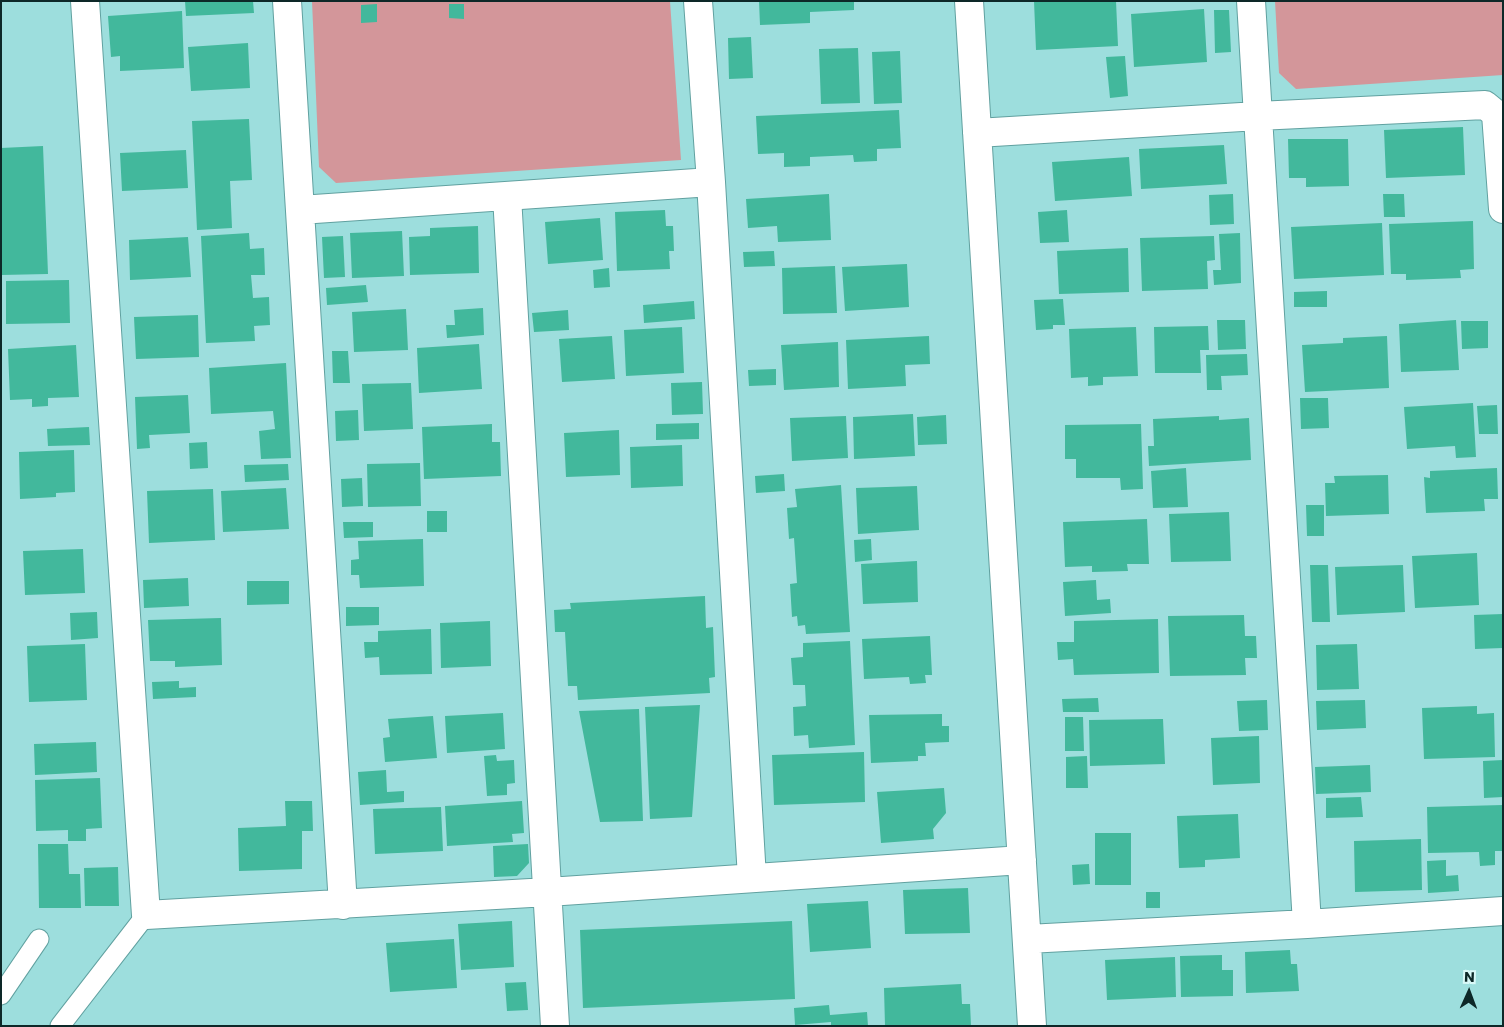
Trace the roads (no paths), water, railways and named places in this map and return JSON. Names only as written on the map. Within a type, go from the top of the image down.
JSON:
[{"type":"street","points":[[85,1],[146,915],[343,905],[1022,860]]},
{"type":"street","points":[[287,1],[343,905]]},
{"type":"street","points":[[698,1],[711,182],[752,878]]},
{"type":"street","points":[[969,1],[1032,1026]]},
{"type":"street","points":[[1251,1],[1307,924]]},
{"type":"street","points":[[977,133],[1258,116],[1485,105],[1496,114],[1503,209]]},
{"type":"street","points":[[300,210],[711,182]]},
{"type":"street","points":[[507,196],[555,1026]]},
{"type":"street","points":[[1028,939],[1503,911]]},
{"type":"lane","points":[[60,1026],[146,915]]},
{"type":"lane","points":[[1,995],[39,939]]}]
